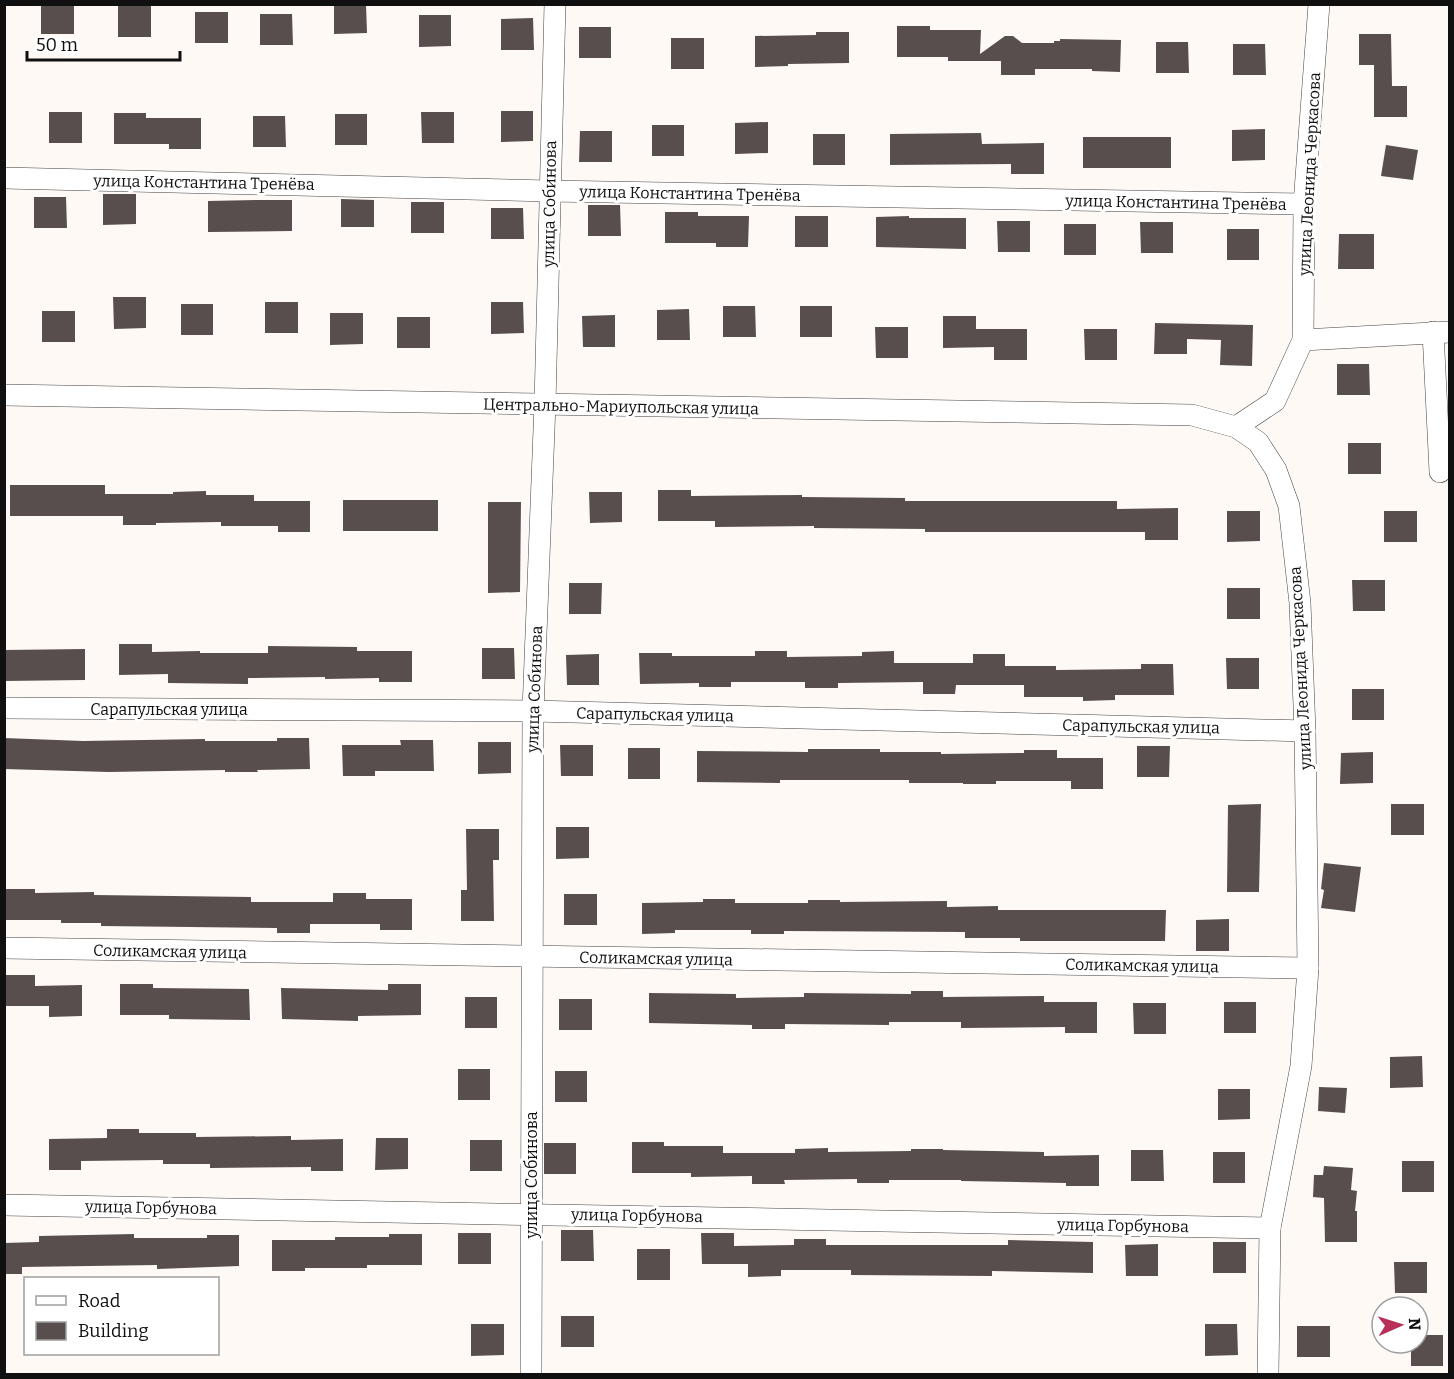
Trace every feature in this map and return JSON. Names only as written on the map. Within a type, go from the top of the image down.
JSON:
[{"type":"street","name":"улица Собинова","points":[[531,1374],[533,711],[545,404],[555,4]]},
{"type":"street","name":"улица Леонида Черкасова","points":[[1268,1374],[1270,1228],[1301,1066],[1308,968],[1305,730],[1300,603],[1289,506],[1276,470],[1258,442],[1236,427],[1275,401],[1303,340],[1304,204],[1318,4]]},
{"type":"street","name":"улица Константина Тренёва","points":[[4,177],[549,191],[1304,204]]},
{"type":"street","points":[[1303,340],[1441,332],[1440,472]]},
{"type":"street","name":"Центрально-Мариупольская улица","points":[[4,396],[1192,415],[1236,427]]},
{"type":"street","name":"Сарапульская улица","points":[[4,708],[533,711],[1305,730]]},
{"type":"street","name":"Соликамская улица","points":[[4,948],[1308,968]]},
{"type":"street","name":"улица Горбунова","points":[[4,1205],[1270,1228]]},
{"type":"building","points":[[41,4],[74,4],[74,34],[41,34]]},
{"type":"building","points":[[334,4],[366,4],[367,33],[334,34]]},
{"type":"building","points":[[118,6],[151,6],[151,37],[118,37]]},
{"type":"building","points":[[195,12],[228,12],[228,43],[195,43]]},
{"type":"building","points":[[260,14],[292,14],[293,45],[260,45]]},
{"type":"building","points":[[419,15],[451,15],[451,46],[419,47]]},
{"type":"building","points":[[533,18],[534,50],[501,50],[501,19]]},
{"type":"building","points":[[897,26],[930,26],[930,30],[981,30],[980,54],[1005,36],[1013,36],[1022,43],[1054,43],[1060,39],[1121,40],[1120,72],[1092,71],[1092,69],[1035,69],[1035,75],[1001,75],[1001,61],[948,61],[948,57],[897,57]]},
{"type":"building","points":[[579,27],[611,27],[611,58],[579,58]]},
{"type":"building","points":[[816,32],[849,32],[849,63],[755,67],[755,36],[816,35]]},
{"type":"building","points":[[1359,34],[1391,34],[1392,86],[1407,86],[1407,117],[1374,117],[1374,65],[1359,65]]},
{"type":"building","points":[[671,38],[704,38],[704,69],[671,69]]},
{"type":"building","points":[[1156,42],[1188,42],[1189,73],[1156,73]]},
{"type":"building","points":[[1233,44],[1265,44],[1266,75],[1233,75]]},
{"type":"building","points":[[501,111],[533,111],[533,141],[501,142]]},
{"type":"building","points":[[49,112],[82,112],[82,143],[49,143]]},
{"type":"building","points":[[421,112],[454,112],[454,143],[422,143]]},
{"type":"building","points":[[114,113],[146,113],[146,118],[201,118],[201,149],[169,149],[169,144],[114,144]]},
{"type":"building","points":[[335,114],[367,114],[367,145],[335,145]]},
{"type":"building","points":[[253,116],[285,116],[286,147],[253,147]]},
{"type":"building","points":[[768,122],[768,153],[735,154],[735,123]]},
{"type":"building","points":[[652,125],[684,125],[684,156],[652,156]]},
{"type":"building","points":[[1265,129],[1265,160],[1232,161],[1232,130]]},
{"type":"building","points":[[580,131],[612,131],[612,162],[579,162]]},
{"type":"building","points":[[981,133],[982,144],[1044,143],[1044,174],[1011,174],[1011,164],[890,165],[890,134]]},
{"type":"building","points":[[813,134],[845,134],[845,165],[813,165]]},
{"type":"building","points":[[1083,137],[1171,137],[1171,168],[1083,168]]},
{"type":"building","points":[[1386,145],[1418,150],[1413,180],[1381,176]]},
{"type":"building","points":[[103,194],[136,194],[136,224],[103,225]]},
{"type":"building","points":[[34,197],[66,197],[67,228],[34,228]]},
{"type":"building","points":[[341,199],[374,200],[374,227],[341,227]]},
{"type":"building","points":[[292,200],[292,231],[208,232],[208,201]]},
{"type":"building","points":[[411,202],[444,202],[444,233],[411,233]]},
{"type":"building","points":[[588,205],[620,205],[621,236],[588,236]]},
{"type":"building","points":[[491,208],[523,208],[524,239],[491,239]]},
{"type":"building","points":[[665,212],[698,212],[698,216],[749,216],[748,247],[716,247],[716,243],[665,243]]},
{"type":"building","points":[[795,216],[828,216],[828,247],[795,247]]},
{"type":"building","points":[[909,216],[909,218],[966,218],[966,249],[876,247],[876,217]]},
{"type":"building","points":[[997,221],[1030,221],[1030,252],[998,252]]},
{"type":"building","points":[[1140,222],[1173,222],[1173,253],[1141,253]]},
{"type":"building","points":[[1064,224],[1096,224],[1096,255],[1064,255]]},
{"type":"building","points":[[1227,229],[1259,229],[1259,260],[1227,260]]},
{"type":"building","points":[[1339,234],[1374,234],[1374,269],[1338,269]]},
{"type":"building","points":[[113,297],[146,297],[146,328],[114,329]]},
{"type":"building","points":[[265,302],[298,302],[298,333],[265,333]]},
{"type":"building","points":[[491,302],[523,302],[524,333],[491,334]]},
{"type":"building","points":[[181,304],[213,304],[213,335],[181,335]]},
{"type":"building","points":[[723,306],[755,306],[756,337],[723,337]]},
{"type":"building","points":[[800,306],[832,306],[832,337],[800,337]]},
{"type":"building","points":[[689,309],[690,340],[657,340],[657,310]]},
{"type":"building","points":[[42,311],[75,311],[75,342],[42,342]]},
{"type":"building","points":[[330,313],[363,313],[363,344],[330,345]]},
{"type":"building","points":[[615,315],[615,347],[583,347],[582,316]]},
{"type":"building","points":[[943,316],[976,316],[976,329],[1027,329],[1027,360],[994,360],[994,347],[943,348]]},
{"type":"building","points":[[397,317],[430,317],[430,348],[397,348]]},
{"type":"building","points":[[1155,323],[1253,325],[1252,366],[1220,365],[1221,340],[1187,339],[1187,354],[1154,354]]},
{"type":"building","points":[[875,327],[908,327],[908,358],[876,358]]},
{"type":"building","points":[[1084,329],[1117,329],[1117,360],[1085,360]]},
{"type":"building","points":[[1337,364],[1369,364],[1370,395],[1337,395]]},
{"type":"building","points":[[1348,443],[1381,443],[1381,474],[1348,474]]},
{"type":"building","points":[[10,485],[105,485],[105,494],[173,494],[173,492],[206,491],[206,495],[254,495],[254,501],[310,501],[310,532],[278,532],[278,526],[221,526],[221,522],[123,525],[123,516],[10,516]]},
{"type":"building","points":[[658,490],[691,490],[691,496],[802,495],[802,497],[905,498],[905,501],[1117,501],[1117,509],[1178,508],[1178,540],[1145,540],[1145,532],[925,532],[925,529],[814,528],[814,526],[715,527],[715,521],[658,521]]},
{"type":"building","points":[[589,492],[622,492],[622,522],[590,523]]},
{"type":"building","points":[[343,500],[438,500],[438,531],[343,531]]},
{"type":"building","points":[[488,502],[521,502],[520,592],[488,593]]},
{"type":"building","points":[[1227,511],[1260,511],[1260,541],[1227,542]]},
{"type":"building","points":[[1384,511],[1417,511],[1417,542],[1384,542]]},
{"type":"building","points":[[1352,580],[1385,580],[1385,611],[1353,611]]},
{"type":"building","points":[[569,583],[602,583],[601,614],[569,614]]},
{"type":"building","points":[[1227,588],[1260,588],[1260,619],[1227,619]]},
{"type":"building","points":[[119,644],[152,644],[152,652],[268,653],[268,646],[357,647],[357,651],[412,651],[412,682],[379,682],[379,678],[325,679],[325,677],[248,678],[248,684],[168,683],[168,674],[119,675]]},
{"type":"building","points":[[482,648],[514,648],[515,679],[482,679]]},
{"type":"building","points":[[85,649],[85,680],[4,681],[4,650]]},
{"type":"building","points":[[755,651],[787,651],[787,657],[862,656],[862,652],[894,651],[894,663],[973,663],[973,654],[1005,654],[1005,666],[1056,666],[1056,670],[1141,669],[1141,664],[1173,664],[1174,695],[1115,695],[1115,700],[1083,701],[1083,697],[1024,697],[1024,685],[956,685],[955,694],[923,694],[923,682],[838,683],[838,688],[805,688],[805,682],[731,682],[731,687],[699,687],[699,683],[640,684],[639,653],[672,653],[672,656],[755,656]]},
{"type":"building","points":[[599,654],[599,685],[567,685],[566,655]]},
{"type":"building","points":[[1226,658],[1259,658],[1259,689],[1227,689]]},
{"type":"building","points":[[1352,689],[1384,689],[1384,720],[1352,720]]},
{"type":"building","points":[[4,738],[83,741],[205,739],[205,741],[277,741],[277,738],[309,738],[310,769],[257,770],[258,772],[225,772],[225,770],[109,772],[4,769]]},
{"type":"building","points":[[400,740],[433,740],[434,771],[375,771],[375,776],[343,776],[342,745],[401,745]]},
{"type":"building","points":[[478,742],[511,742],[511,773],[478,774]]},
{"type":"building","points":[[560,745],[593,745],[593,776],[561,776]]},
{"type":"building","points":[[1137,746],[1170,746],[1169,777],[1137,777]]},
{"type":"building","points":[[628,748],[660,748],[660,779],[628,779]]},
{"type":"building","points":[[808,749],[880,749],[880,752],[941,752],[941,754],[1024,753],[1024,750],[1057,750],[1057,758],[1103,758],[1103,789],[1071,789],[1071,781],[996,781],[996,784],[909,783],[909,780],[697,782],[697,751],[808,752]]},
{"type":"building","points":[[1373,752],[1373,783],[1340,784],[1341,753]]},
{"type":"building","points":[[1261,804],[1259,892],[1227,892],[1228,805]]},
{"type":"building","points":[[1391,804],[1424,804],[1424,835],[1391,835]]},
{"type":"building","points":[[556,827],[589,827],[589,858],[556,859]]},
{"type":"building","points":[[466,829],[499,829],[499,860],[493,860],[494,921],[461,921],[461,890],[467,890]]},
{"type":"building","points":[[1324,863],[1361,867],[1355,912],[1321,908]]},
{"type":"building","points":[[4,889],[35,889],[35,893],[94,892],[94,895],[251,897],[251,902],[333,902],[333,893],[366,893],[366,899],[412,899],[412,930],[380,930],[380,924],[310,924],[310,933],[277,933],[277,928],[101,926],[101,923],[61,923],[61,920],[4,920]]},
{"type":"building","points":[[564,894],[597,894],[597,925],[564,925]]},
{"type":"building","points":[[703,899],[735,899],[735,903],[808,903],[808,900],[947,901],[947,907],[998,906],[998,910],[1166,910],[1165,941],[1020,941],[1020,938],[965,938],[965,932],[784,931],[784,934],[751,934],[751,930],[675,930],[675,933],[642,934],[642,903],[703,902]]},
{"type":"building","points":[[1229,919],[1229,951],[1196,951],[1196,920]]},
{"type":"building","points":[[4,975],[35,975],[35,986],[82,985],[82,1016],[49,1017],[49,1006],[4,1006]]},
{"type":"building","points":[[120,984],[153,984],[153,988],[249,989],[250,1020],[169,1019],[169,1015],[120,1015]]},
{"type":"building","points":[[388,984],[421,984],[421,1015],[358,1016],[358,1021],[282,1019],[281,988],[388,990]]},
{"type":"building","points":[[911,991],[943,991],[943,997],[1044,996],[1044,1002],[1097,1002],[1097,1033],[1065,1033],[1065,1027],[961,1028],[961,1022],[889,1022],[889,1025],[785,1024],[785,1029],[752,1029],[752,1025],[649,1023],[649,993],[736,994],[736,998],[804,997],[804,993],[911,994]]},
{"type":"building","points":[[465,997],[497,997],[497,1028],[465,1028]]},
{"type":"building","points":[[559,999],[592,999],[592,1030],[559,1030]]},
{"type":"building","points":[[1224,1002],[1256,1002],[1256,1033],[1224,1033]]},
{"type":"building","points":[[1133,1003],[1166,1003],[1166,1034],[1134,1034]]},
{"type":"building","points":[[1422,1056],[1423,1087],[1390,1088],[1390,1057]]},
{"type":"building","points":[[458,1069],[490,1069],[490,1100],[458,1100]]},
{"type":"building","points":[[555,1071],[587,1071],[587,1102],[555,1102]]},
{"type":"building","points":[[1319,1087],[1347,1088],[1345,1113],[1318,1111]]},
{"type":"building","points":[[1218,1089],[1250,1089],[1250,1119],[1218,1120]]},
{"type":"building","points":[[107,1129],[139,1129],[139,1133],[196,1133],[196,1137],[291,1136],[291,1140],[343,1139],[343,1171],[311,1171],[311,1167],[210,1168],[210,1164],[163,1164],[163,1160],[81,1161],[81,1170],[49,1170],[49,1139],[107,1138]]},
{"type":"building","points":[[376,1138],[408,1138],[408,1169],[375,1170]]},
{"type":"building","points":[[470,1140],[502,1140],[502,1171],[470,1171]]},
{"type":"building","points":[[632,1142],[664,1142],[664,1146],[723,1146],[723,1153],[795,1153],[795,1149],[828,1148],[828,1152],[943,1149],[1044,1152],[1044,1156],[1099,1155],[1099,1186],[961,1180],[889,1180],[889,1183],[857,1183],[857,1179],[784,1180],[785,1184],[752,1184],[752,1176],[691,1177],[691,1173],[632,1173]]},
{"type":"building","points":[[544,1143],[576,1143],[576,1174],[544,1174]]},
{"type":"building","points":[[1131,1150],[1163,1150],[1164,1181],[1131,1181]]},
{"type":"building","points":[[1213,1152],[1245,1152],[1245,1183],[1213,1183]]},
{"type":"building","points":[[1402,1161],[1434,1161],[1434,1192],[1402,1192]]},
{"type":"building","points":[[1324,1166],[1353,1168],[1351,1190],[1357,1191],[1355,1211],[1357,1211],[1357,1242],[1325,1242],[1324,1198],[1313,1197],[1314,1175],[1323,1175]]},
{"type":"building","points":[[561,1230],[593,1230],[594,1261],[561,1261]]},
{"type":"building","points":[[458,1233],[491,1233],[491,1264],[458,1264]]},
{"type":"building","points":[[701,1233],[734,1233],[734,1246],[794,1245],[794,1239],[826,1239],[826,1245],[1008,1245],[1008,1240],[1093,1242],[1093,1273],[992,1271],[992,1276],[851,1275],[851,1270],[781,1270],[781,1276],[748,1277],[748,1264],[702,1264]]},
{"type":"building","points":[[134,1234],[134,1238],[207,1238],[207,1235],[239,1235],[239,1266],[157,1269],[157,1265],[22,1267],[22,1274],[4,1274],[4,1243],[39,1242],[39,1236]]},
{"type":"building","points":[[389,1234],[422,1234],[422,1265],[367,1265],[367,1268],[305,1268],[305,1271],[272,1271],[272,1240],[335,1240],[335,1237],[389,1237]]},
{"type":"building","points":[[1213,1242],[1246,1242],[1246,1273],[1213,1273]]},
{"type":"building","points":[[1158,1244],[1158,1276],[1126,1276],[1125,1245]]},
{"type":"building","points":[[637,1249],[670,1249],[670,1280],[637,1280]]},
{"type":"building","points":[[1394,1262],[1427,1262],[1427,1293],[1395,1293]]},
{"type":"building","points":[[561,1316],[594,1316],[594,1347],[561,1347]]},
{"type":"building","points":[[471,1324],[504,1324],[504,1355],[471,1356]]},
{"type":"building","points":[[1205,1324],[1237,1324],[1238,1355],[1205,1356]]},
{"type":"building","points":[[1297,1326],[1330,1326],[1330,1357],[1297,1357]]},
{"type":"building","points":[[1430,1335],[1443,1335],[1443,1366],[1411,1366],[1411,1355],[1430,1355]]}]
